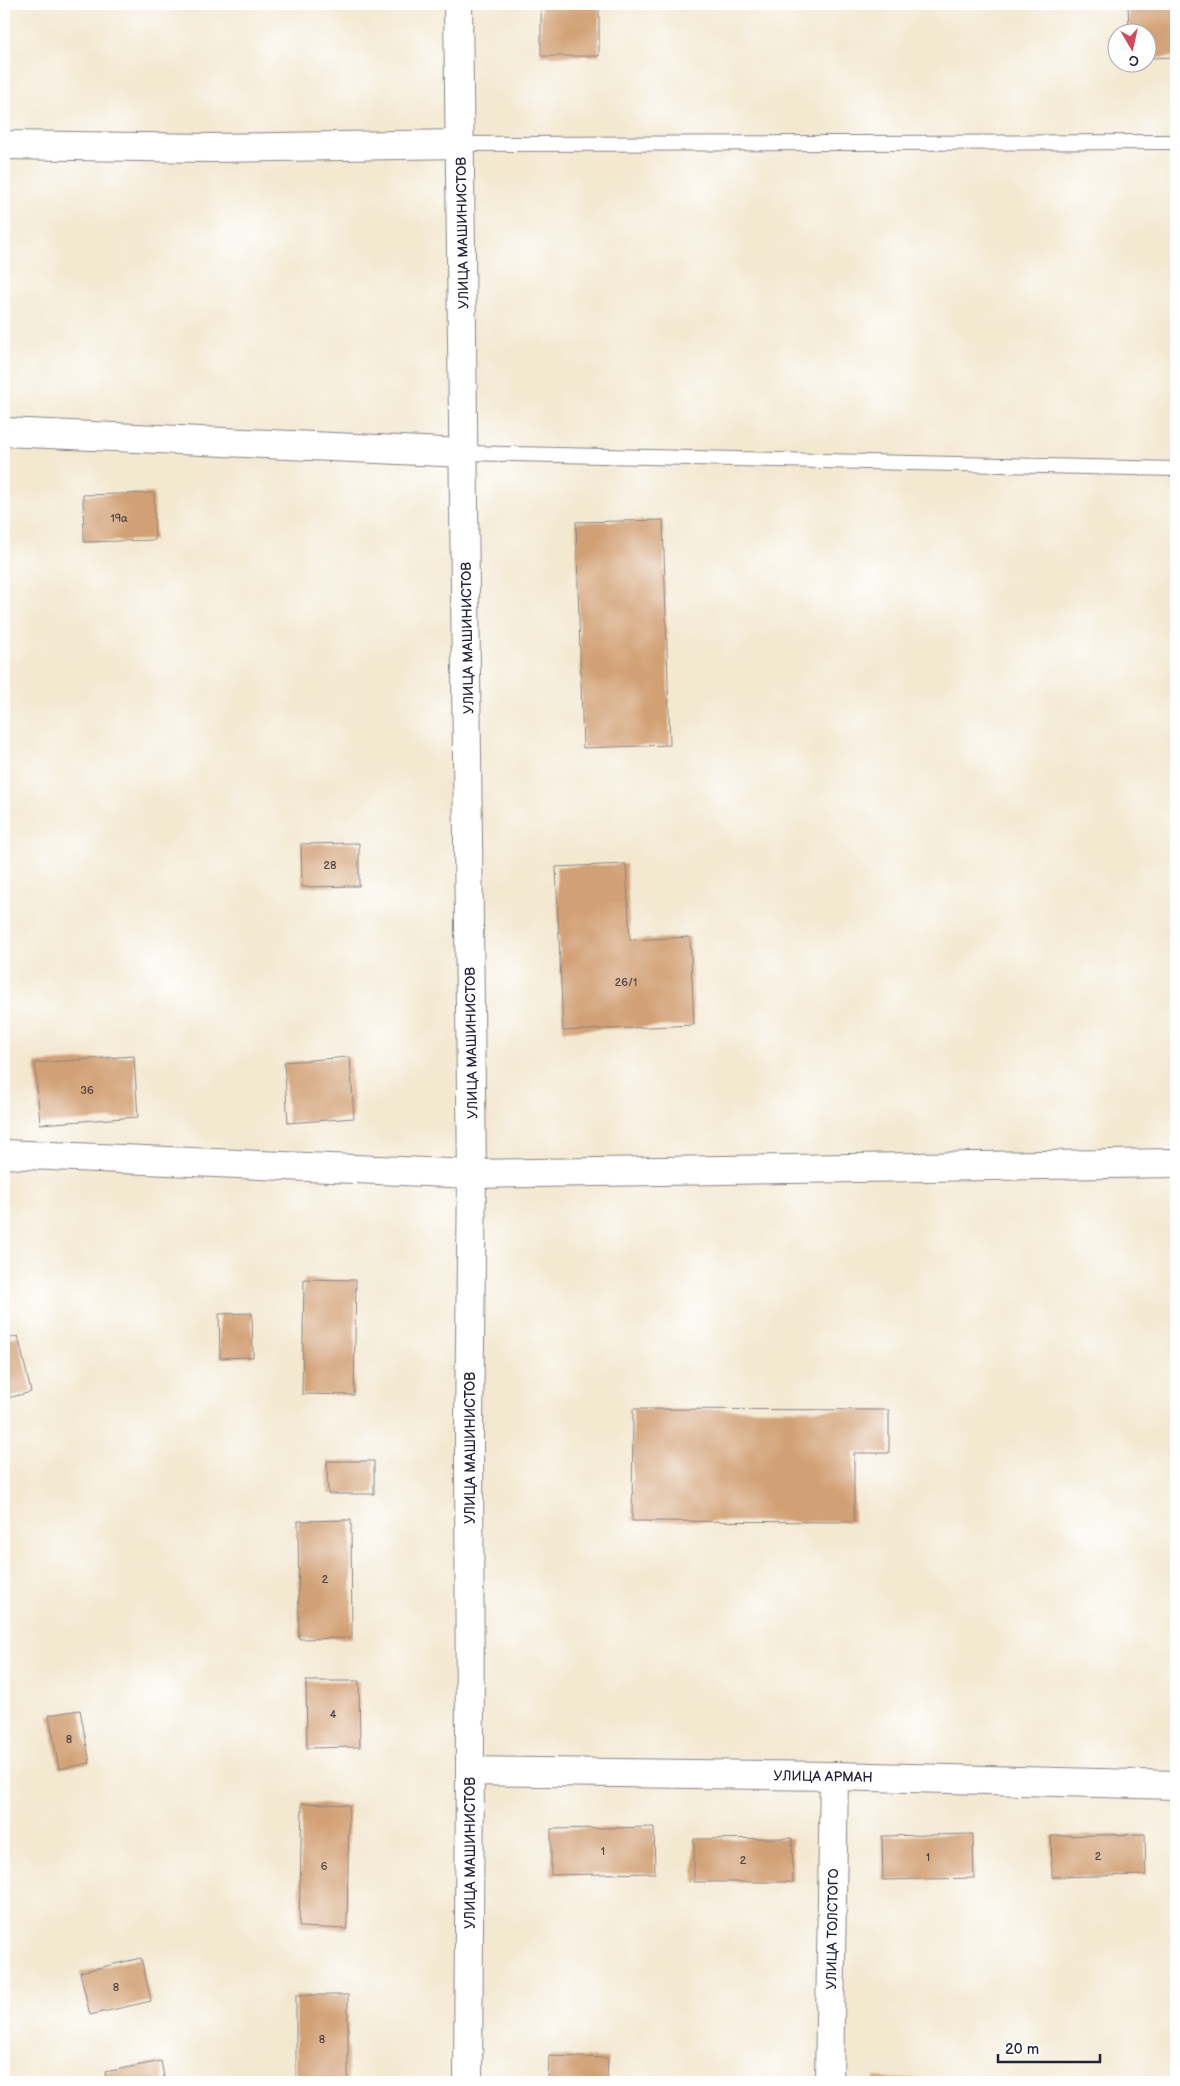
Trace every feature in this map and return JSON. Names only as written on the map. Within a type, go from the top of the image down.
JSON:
[{"type":"street","name":"УЛИЦА МАШИНИСТОВ","points":[[458,4],[465,453],[472,1174],[469,1427],[470,1771],[468,2082]]},
{"type":"street","points":[[4,145],[209,148],[461,144]]},
{"type":"street","points":[[4,432],[465,453]]},
{"type":"street","points":[[4,1154],[472,1174],[1176,1163]]},
{"type":"street","name":"УЛИЦА АРМАН","points":[[470,1771],[834,1776],[1176,1785]]},
{"type":"street","name":"УЛИЦА ТОЛСТОГО","points":[[829,2082],[834,1776]]},
{"type":"lane","points":[[461,144],[1176,142]]},
{"type":"lane","points":[[465,453],[1176,469]]},
{"type":"building","points":[[541,4],[599,4],[599,56],[541,56]]},
{"type":"building","points":[[1128,4],[1176,4],[1176,57],[1158,58],[1158,22],[1129,22]]},
{"type":"building","points":[[154,493],[155,540],[84,542],[83,495]]},
{"type":"building","points":[[663,520],[670,745],[583,748],[576,522]]},
{"type":"building","points":[[359,843],[359,886],[302,887],[301,844]]},
{"type":"building","points":[[626,864],[630,940],[690,937],[694,1025],[563,1031],[556,867]]},
{"type":"building","points":[[134,1056],[138,1117],[40,1124],[35,1063]]},
{"type":"building","points":[[350,1057],[354,1118],[288,1123],[284,1062]]},
{"type":"building","points":[[304,1279],[356,1280],[354,1395],[302,1394]]},
{"type":"building","points":[[4,1288],[7,1303],[4,1304]]},
{"type":"building","points":[[252,1313],[253,1357],[220,1358],[219,1314]]},
{"type":"building","points":[[18,1336],[31,1392],[4,1399],[4,1340]]},
{"type":"building","points":[[633,1409],[889,1410],[889,1453],[854,1453],[854,1522],[632,1521]]},
{"type":"building","points":[[327,1461],[374,1461],[374,1494],[328,1494]]},
{"type":"building","points":[[351,1520],[352,1638],[299,1639],[298,1521]]},
{"type":"building","points":[[306,1681],[359,1681],[360,1747],[307,1748]]},
{"type":"building","points":[[80,1710],[90,1763],[59,1769],[49,1715]]},
{"type":"building","points":[[302,1803],[349,1805],[347,1929],[299,1927]]},
{"type":"building","points":[[654,1827],[655,1873],[551,1875],[551,1829]]},
{"type":"building","points":[[973,1834],[974,1878],[883,1880],[882,1836]]},
{"type":"building","points":[[1145,1834],[1146,1875],[1052,1877],[1051,1836]]},
{"type":"building","points":[[792,1838],[793,1882],[694,1882],[694,1839]]},
{"type":"building","points":[[141,1958],[151,2001],[90,2015],[80,1972]]},
{"type":"building","points":[[296,1995],[348,1995],[348,2082],[296,2082]]},
{"type":"building","points":[[549,2056],[608,2058],[607,2082],[548,2082]]},
{"type":"building","points":[[161,2061],[165,2082],[107,2082],[105,2072]]},
{"type":"building","points":[[873,2077],[931,2079],[931,2082],[873,2082]]},
{"type":"building","points":[[1072,2080],[1091,2081],[1091,2082],[1072,2082]]}]
